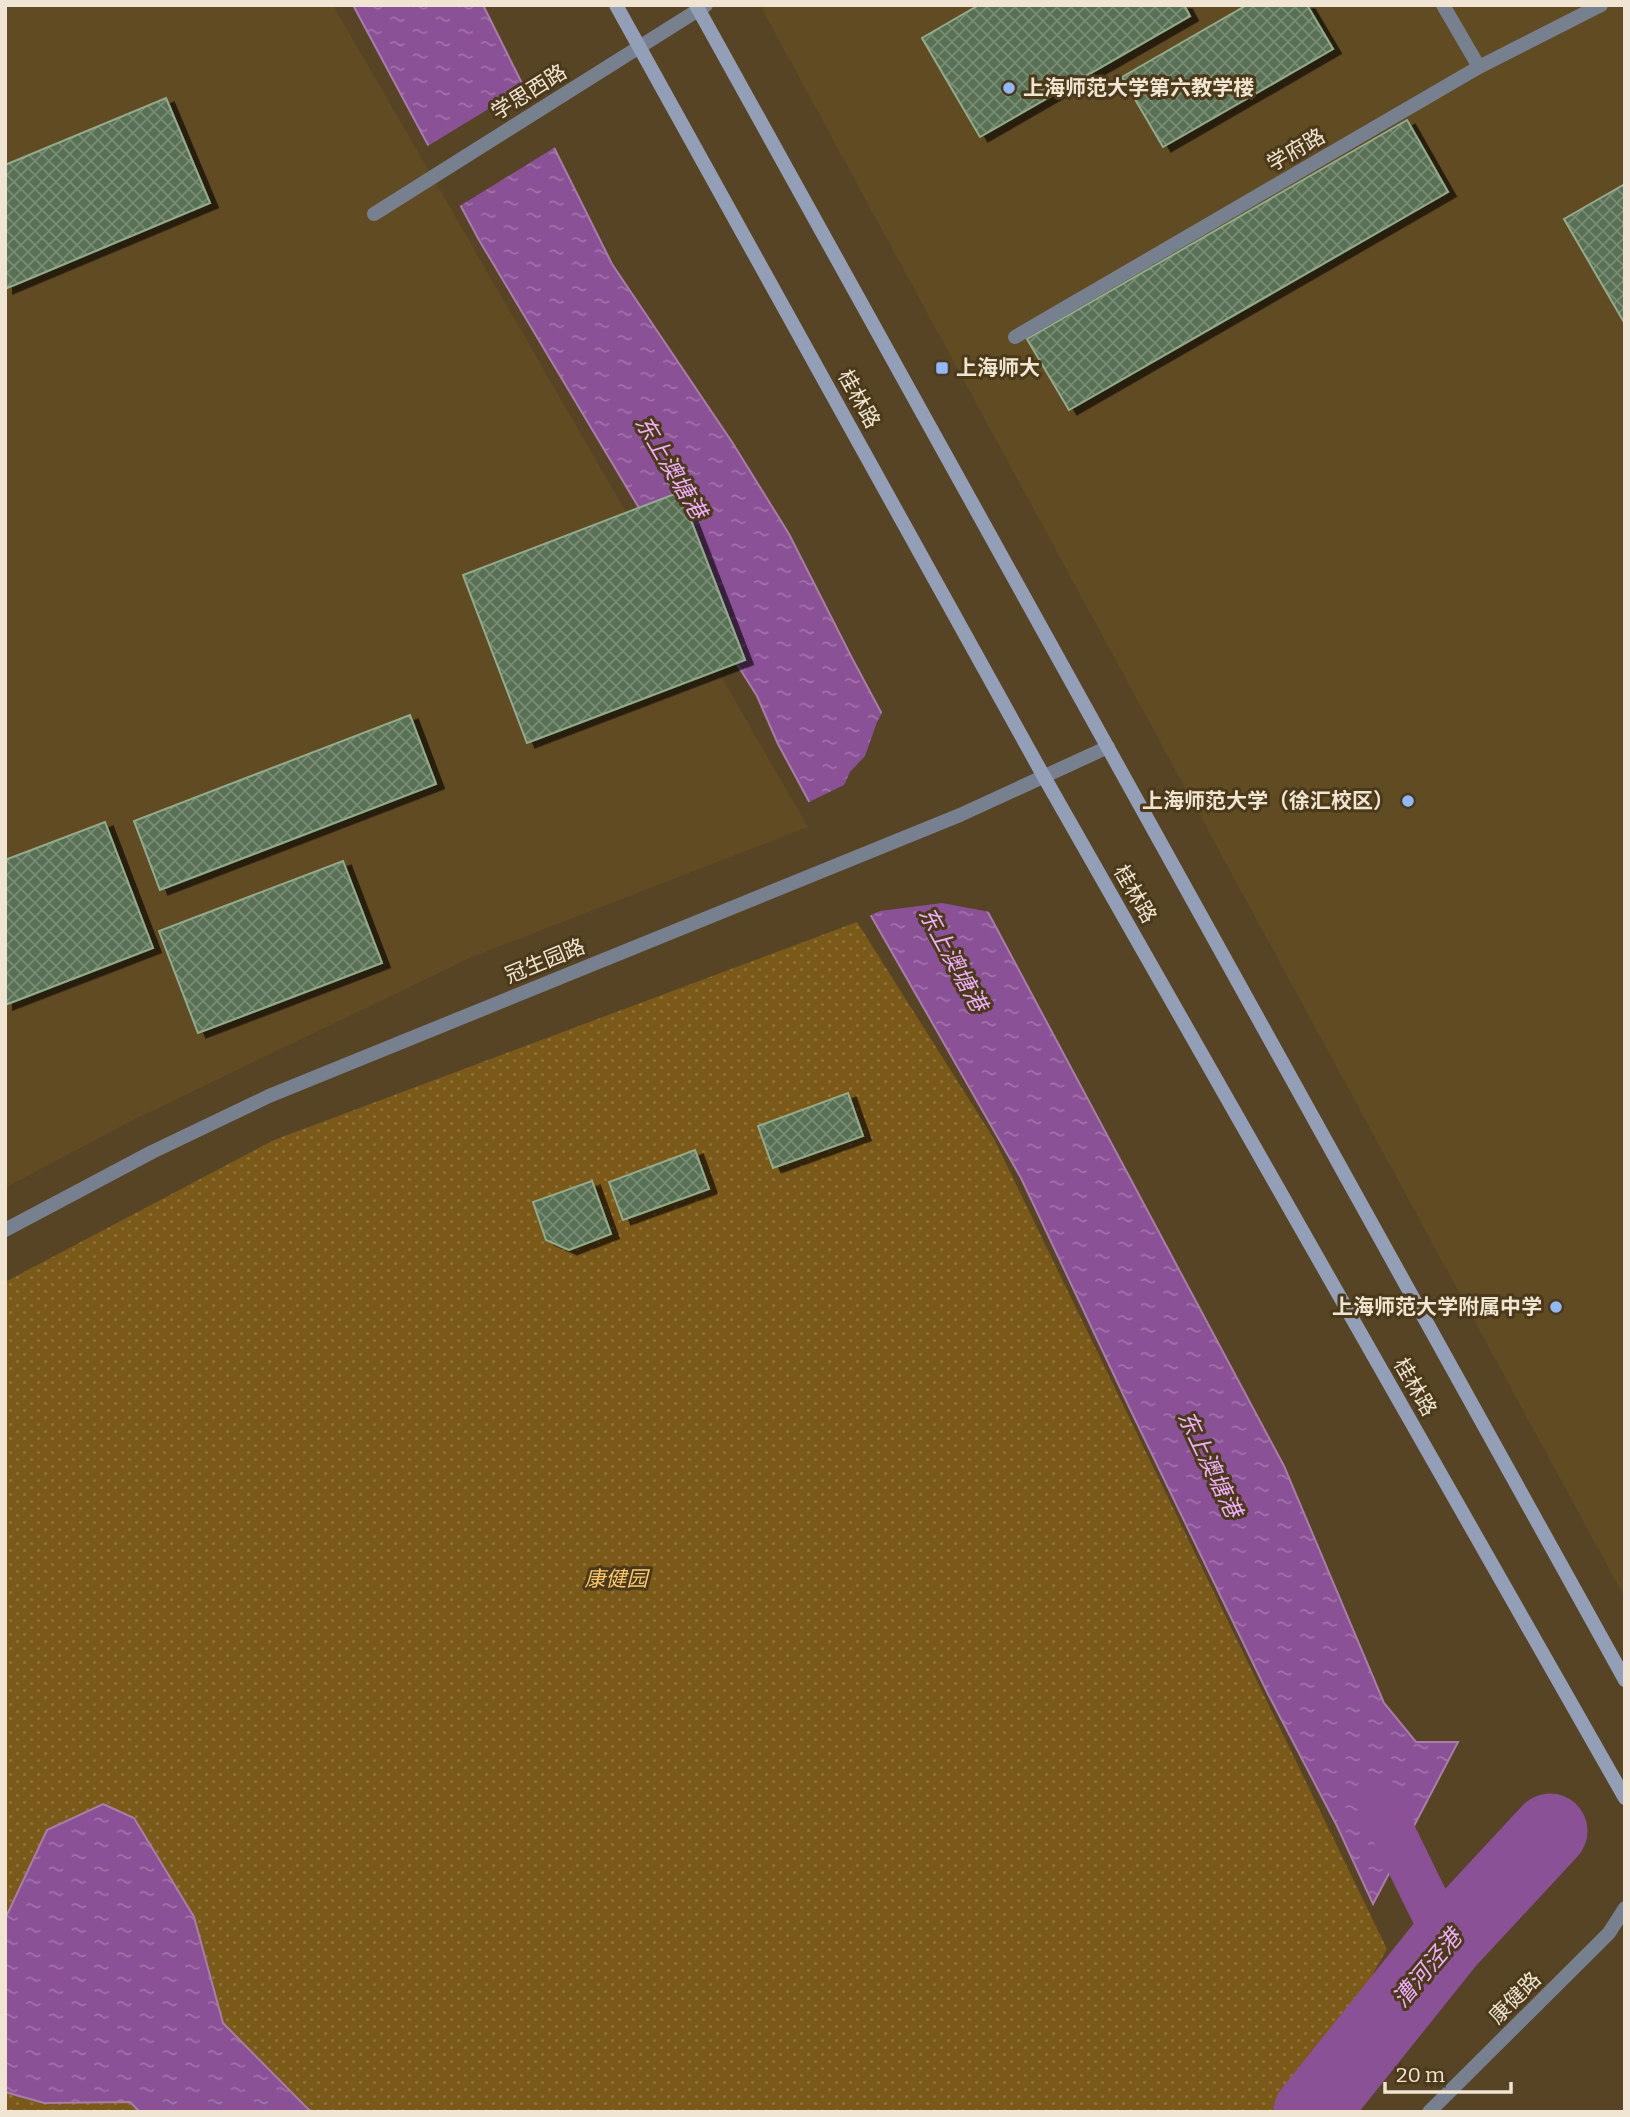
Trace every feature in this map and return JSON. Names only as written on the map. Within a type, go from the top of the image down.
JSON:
[{"type":"main road","name":"桂林路","points":[[617,5],[1043,775],[1625,1798]]},
{"type":"main road","name":"桂林路","points":[[700,7],[1625,1680]]},
{"type":"street","points":[[1443,5],[1479,67]]},
{"type":"street","name":"学府路","points":[[1015,337],[1479,67],[1601,5]]},
{"type":"street","name":"学思西路","points":[[374,214],[700,7]]},
{"type":"street","name":"冠生园路","points":[[5,1230],[152,1152],[269,1096],[960,815],[1108,747]]},
{"type":"street","name":"康健路","points":[[1429,2112],[1609,1933],[1625,1908]]},
{"type":"shaded area","points":[[5,5],[333,5],[808,827],[472,957],[129,1122],[5,1188]]},
{"type":"shaded area","name":"上海师范大学（徐汇校区）","points":[[760,5],[1625,5],[1625,1598]]},
{"type":"green space","name":"康健园","points":[[857,922],[994,1139],[1387,1949],[1295,2112],[5,2112],[5,1282],[274,1140]]},
{"type":"water","points":[[353,5],[483,5],[612,264],[732,442],[789,534],[852,658],[1284,1466],[1384,1703],[1416,1742],[1458,1742],[1373,1904],[1337,1826],[1267,1692],[1021,1178],[866,907],[778,744],[757,696],[642,513],[479,240]]},
{"type":"water","points":[[103,1804],[134,1818],[194,1917],[223,2023],[309,2110],[315,2112],[140,2112],[130,2102],[44,2103],[5,2092],[5,1919],[47,1830]]},
{"type":"pier","points":[[525,87],[557,146],[458,207],[426,147]]},
{"type":"pier","points":[[884,709],[997,918],[990,912],[942,903],[880,911],[867,917],[807,803],[844,785],[850,772],[865,756]]},
{"type":"building","name":"上海师范大学第六教学楼","points":[[979,5],[1184,5],[1190,16],[980,137],[922,38]]},
{"type":"building","points":[[1247,5],[1307,5],[1333,49],[1163,147],[1122,77]]},
{"type":"building","points":[[166,98],[210,203],[5,289],[5,165]]},
{"type":"building","points":[[1407,120],[1448,192],[1069,410],[1027,339]]},
{"type":"building","points":[[1625,184],[1625,324],[1564,219]]},
{"type":"building","points":[[680,492],[745,660],[527,743],[463,575]]},
{"type":"building","points":[[410,715],[436,784],[160,890],[134,821]]},
{"type":"building","points":[[105,822],[153,948],[5,1005],[5,860]]},
{"type":"building","points":[[343,861],[382,963],[198,1033],[159,931]]},
{"type":"building","points":[[848,1093],[863,1136],[773,1168],[758,1126]]},
{"type":"building","points":[[695,1150],[709,1189],[623,1220],[609,1182]]},
{"type":"building","points":[[592,1181],[611,1234],[569,1250],[546,1240],[533,1202]]},
{"type":"waterway","name":"东上澳塘港","points":[[1376,1797],[1447,1942]]},
{"type":"waterway","name":"漕河泾港","points":[[1311,2112],[1447,1942],[1550,1831]]},
{"type":"place","name":"上海师范大学第六教学楼","points":[[1009,88]]},
{"type":"place","name":"上海师大","points":[[942,368]]},
{"type":"place","name":"上海师范大学（徐汇校区）","points":[[1408,801]]},
{"type":"place","name":"上海师范大学附属中学","points":[[1556,1307]]}]
